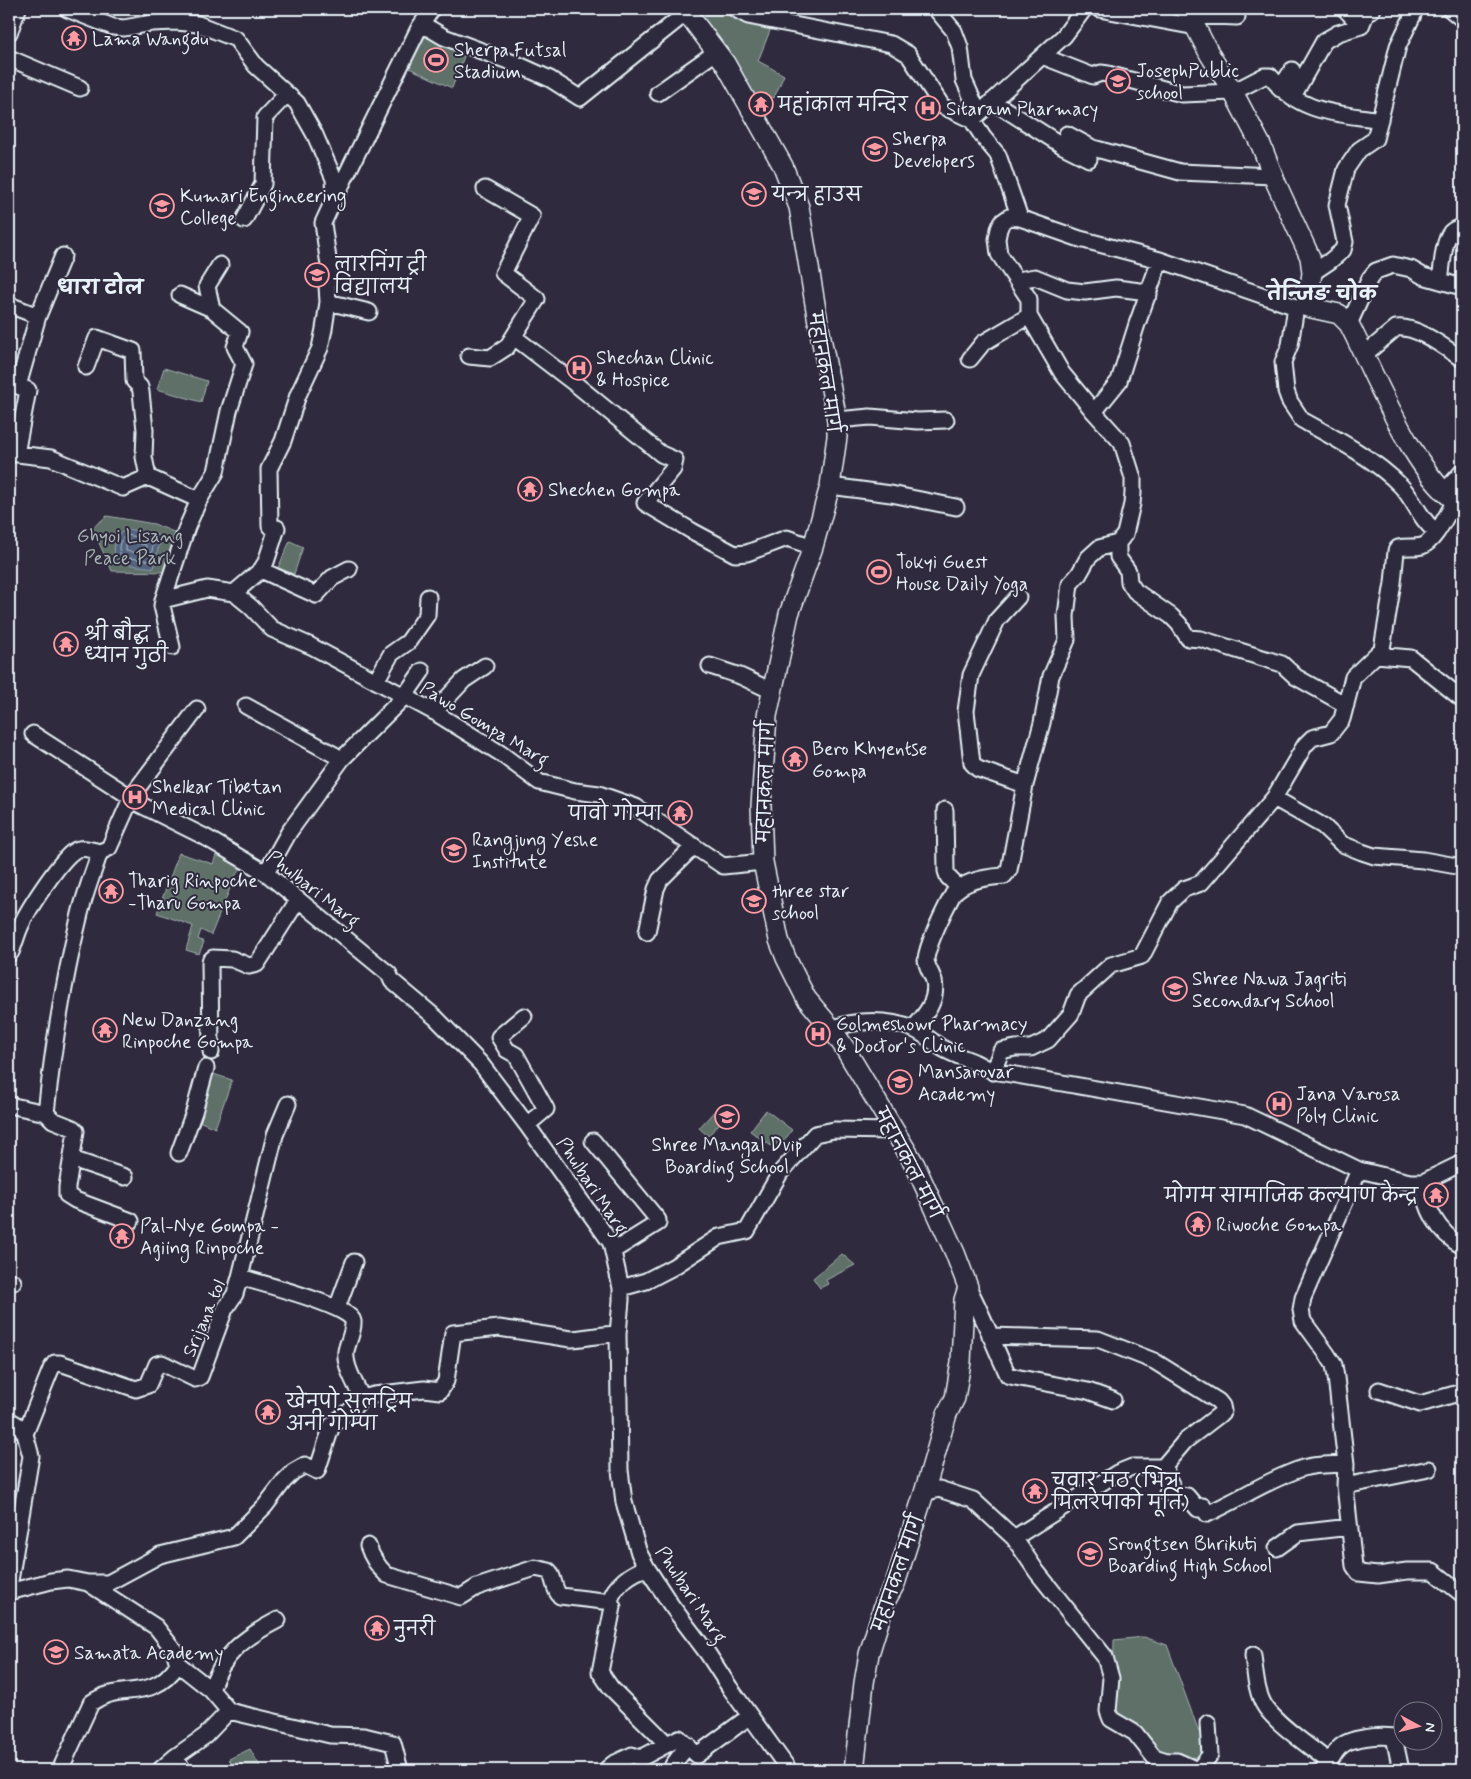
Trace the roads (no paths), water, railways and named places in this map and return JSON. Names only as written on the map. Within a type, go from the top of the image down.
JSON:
[{"type":"main road","name":"महानकल मार्ग","points":[[685,11],[720,61],[783,166],[799,207],[837,420],[837,437],[830,486],[813,547],[789,614],[772,691],[764,740],[760,806],[763,862],[779,940],[806,998],[832,1029],[915,1165],[955,1253],[968,1287],[964,1300],[961,1362],[955,1398],[947,1414],[895,1584],[886,1602],[870,1654],[864,1683],[854,1770]]},
{"type":"main road","points":[[1190,17],[1261,145],[1310,257],[1311,276],[1302,307],[1339,314],[1349,324],[1417,457],[1454,499]]},
{"type":"main road","points":[[1311,276],[1333,313]]},
{"type":"street","points":[[9,32],[18,9]]},
{"type":"street","points":[[68,9],[113,28],[176,22],[198,24],[236,39],[256,66],[297,103],[315,135],[334,179],[336,197]]},
{"type":"street","points":[[163,600],[207,589],[234,593],[261,570],[266,562],[277,528],[270,526],[268,469],[283,441],[298,395],[320,348],[328,302],[327,286],[330,266],[323,222],[380,105],[422,24],[432,9]]},
{"type":"street","points":[[735,9],[748,16],[892,44],[908,54],[942,106],[972,120],[998,155],[1020,218]]},
{"type":"street","points":[[936,9],[954,31],[960,47],[964,80],[976,107],[988,105],[1089,159]]},
{"type":"street","points":[[972,120],[1064,36],[1084,9]]},
{"type":"street","points":[[1099,9],[1190,17],[1237,17]]},
{"type":"street","points":[[1345,9],[1361,26]]},
{"type":"street","points":[[1361,26],[1366,14],[1373,9]]},
{"type":"street","points":[[1311,276],[1343,250],[1345,242],[1337,205],[1346,169],[1359,150],[1375,139],[1398,46],[1413,15],[1413,9]]},
{"type":"street","points":[[1450,9],[1462,19]]},
{"type":"street","points":[[422,24],[444,37],[519,65],[550,79],[580,98],[685,11]]},
{"type":"street","points":[[1286,94],[1324,41],[1338,33],[1361,26]]},
{"type":"street","points":[[1042,56],[1093,76],[1101,73],[1108,74],[1182,94],[1233,92],[1264,76],[1270,76],[1286,94],[1316,110],[1380,120]]},
{"type":"street","points":[[9,58],[80,88]]},
{"type":"street","points":[[658,92],[720,61]]},
{"type":"street","points":[[1286,94],[1292,70]]},
{"type":"street","points":[[244,220],[263,184],[265,117],[287,94]]},
{"type":"street","points":[[1063,146],[1067,134],[1093,148],[1180,172],[1273,176]]},
{"type":"street","points":[[469,356],[490,358],[507,347],[537,299],[504,273],[532,216],[484,188]]},
{"type":"street","points":[[913,1029],[926,1015],[934,999],[934,982],[926,961],[930,945],[947,904],[958,887],[993,877],[1004,876],[1009,870],[1025,785],[1042,723],[1051,676],[1067,640],[1066,616],[1070,584],[1079,574],[1088,558],[1099,548],[1118,543],[1125,534],[1134,493],[1133,478],[1122,444],[1062,373],[1030,316],[1029,299],[999,254],[997,239],[1002,222],[1009,217],[1020,218],[1080,239],[1160,260],[1302,307],[1283,362],[1286,391],[1295,411],[1302,420],[1386,472],[1402,487],[1410,497],[1418,514],[1436,532]]},
{"type":"street","points":[[1440,281],[1447,240],[1453,230],[1462,228]]},
{"type":"street","points":[[63,256],[38,316],[18,386],[28,390],[12,454],[51,458],[123,488],[148,477],[200,500]]},
{"type":"street","points":[[1094,412],[1119,381],[1160,260]]},
{"type":"street","points":[[212,309],[208,286],[220,265]]},
{"type":"street","points":[[1349,324],[1368,281],[1376,271],[1393,265],[1411,269],[1424,276],[1462,287]]},
{"type":"street","points":[[1018,280],[1035,277],[1067,290],[1085,292],[1116,288],[1148,294]]},
{"type":"street","points":[[172,647],[162,606],[163,600],[187,527],[216,472],[232,404],[244,364],[235,347],[240,332],[212,309],[180,295]]},
{"type":"street","points":[[328,302],[369,312]]},
{"type":"street","points":[[9,306],[38,316]]},
{"type":"street","points":[[970,359],[983,343],[1030,316]]},
{"type":"street","points":[[1364,354],[1396,328],[1402,327],[1417,331],[1462,359]]},
{"type":"street","points":[[514,337],[662,454],[675,460],[673,468],[645,503],[735,554],[747,553],[787,538],[813,547]]},
{"type":"street","points":[[86,367],[97,338],[133,351],[134,381],[140,387],[141,392],[145,430],[144,457],[148,477]]},
{"type":"street","points":[[837,420],[870,417],[946,420]]},
{"type":"street","points":[[993,1072],[1001,1051],[1015,1048],[1031,1048],[1048,1040],[1070,1014],[1078,995],[1111,965],[1142,956],[1170,902],[1184,889],[1201,883],[1274,798],[1305,745],[1312,738],[1331,733],[1342,719],[1353,677],[1363,665],[1382,649],[1393,583],[1396,551],[1398,548],[1406,546],[1422,546],[1436,532],[1454,499],[1462,472]]},
{"type":"street","points":[[830,486],[891,494],[956,507]]},
{"type":"street","points":[[1118,543],[1118,558],[1128,570],[1129,582],[1135,590],[1171,616],[1188,638],[1201,639],[1282,664],[1296,677],[1346,705]]},
{"type":"street","points":[[261,570],[316,595],[332,578],[349,569]]},
{"type":"street","name":"Pawo Gompa Marg","points":[[234,593],[272,629],[312,646],[434,712],[500,752],[539,782],[575,791],[599,794],[636,806],[723,866],[763,862]]},
{"type":"street","points":[[1018,597],[997,620],[971,675],[966,711],[972,764],[978,769],[1025,785]]},
{"type":"street","points":[[376,681],[392,654],[408,642],[427,615],[428,598]]},
{"type":"street","points":[[1376,655],[1411,658],[1462,699]]},
{"type":"street","points":[[434,712],[464,680],[485,666]]},
{"type":"street","points":[[710,666],[740,676],[772,691]]},
{"type":"street","points":[[266,873],[289,832],[342,759],[404,697],[422,671]]},
{"type":"street","points":[[246,706],[342,759]]},
{"type":"street","points":[[9,954],[25,916],[62,864],[73,852],[86,848],[100,852],[109,848],[133,794],[197,709]]},
{"type":"street","name":"Phulbari Marg","points":[[33,734],[126,794],[131,800],[205,837],[266,873],[389,974],[392,981],[436,1018],[481,1064],[527,1124],[611,1243],[621,1288],[618,1334],[620,1470],[624,1502],[639,1553],[671,1605],[708,1654],[789,1770]]},
{"type":"street","points":[[1274,798],[1323,826],[1342,844],[1362,852],[1374,856],[1423,860],[1462,867]]},
{"type":"street","points":[[945,810],[946,871],[948,877],[958,887]]},
{"type":"street","points":[[647,932],[656,889],[660,880],[694,846]]},
{"type":"street","points":[[46,1113],[52,1062],[80,912],[100,852]]},
{"type":"street","points":[[211,1052],[210,961],[213,958],[232,959],[249,966],[257,964],[298,900]]},
{"type":"street","points":[[524,1016],[500,1037],[507,1050],[516,1055],[546,1109],[527,1124]]},
{"type":"street","points":[[832,1029],[846,1024],[862,1022],[889,1023],[913,1029],[944,1049],[984,1066],[993,1072],[1245,1115],[1359,1170],[1410,1182],[1423,1182],[1462,1163]]},
{"type":"street","points":[[179,1152],[194,1112],[206,1068]]},
{"type":"street","points":[[9,1104],[46,1113],[53,1120],[73,1128],[76,1132],[67,1195],[75,1200],[131,1221]]},
{"type":"street","points":[[240,1277],[275,1135],[288,1104]]},
{"type":"street","points":[[621,1288],[646,1281],[673,1267],[719,1237],[747,1231],[780,1173],[815,1134],[834,1130],[893,1131]]},
{"type":"street","points":[[592,1141],[658,1220],[658,1223],[613,1251]]},
{"type":"street","points":[[72,1159],[125,1177]]},
{"type":"street","points":[[1359,1170],[1303,1298],[1301,1310],[1303,1321],[1334,1365],[1346,1464],[1344,1486],[1354,1566],[1359,1573],[1378,1575],[1407,1571],[1433,1571],[1462,1594]]},
{"type":"street","points":[[1423,1182],[1424,1195],[1437,1225],[1462,1246]]},
{"type":"street","points":[[337,1308],[354,1262]]},
{"type":"street","name":"Srijana tol","points":[[25,1434],[51,1368],[55,1363],[60,1363],[136,1389],[148,1385],[157,1364],[162,1362],[195,1380],[200,1377],[225,1309],[235,1294],[240,1277],[289,1291],[337,1308],[351,1316],[353,1328],[346,1353],[346,1361],[362,1398]]},
{"type":"street","points":[[968,1287],[978,1305],[1008,1375],[1088,1391],[1113,1400]]},
{"type":"street","points":[[9,1592],[51,1581],[68,1579],[88,1583],[108,1583],[160,1555],[234,1537],[265,1506],[293,1472],[305,1465],[317,1471],[332,1425],[351,1410],[362,1398],[424,1388],[440,1391],[446,1381],[452,1333],[499,1328],[571,1339],[594,1335],[618,1334]]},
{"type":"street","points":[[990,1336],[1098,1339],[1154,1361],[1218,1400],[1223,1410],[1185,1441],[1163,1466],[1132,1467],[1117,1472],[1014,1538]]},
{"type":"street","points":[[1379,1390],[1420,1404],[1462,1392]]},
{"type":"street","points":[[9,1420],[19,1426],[25,1434],[30,1456],[9,1587]]},
{"type":"street","points":[[1163,1466],[1166,1471],[1167,1481],[1171,1484],[1167,1493],[1187,1496],[1198,1509],[1203,1506],[1207,1514],[1234,1502],[1261,1485],[1304,1467],[1346,1464]]},
{"type":"street","points":[[1344,1486],[1429,1469]]},
{"type":"street","points":[[924,1493],[939,1489],[973,1500],[1014,1538],[1037,1572],[1105,1658],[1111,1678],[1108,1711],[1111,1719],[1135,1733],[1154,1757],[1167,1761],[1177,1761],[1197,1770],[1210,1755],[1208,1723]]},
{"type":"street","points":[[1277,1548],[1298,1533],[1350,1527]]},
{"type":"street","points":[[368,1546],[371,1557],[387,1575],[404,1581],[430,1586],[461,1597],[477,1587],[535,1568],[549,1571],[556,1592],[560,1596],[603,1601],[610,1600]]},
{"type":"street","points":[[647,1568],[621,1582],[612,1593],[610,1600],[614,1607],[600,1672],[611,1688],[667,1744]]},
{"type":"street","points":[[88,1583],[156,1627],[174,1650],[178,1664],[212,1690],[229,1711],[330,1735],[364,1736],[393,1743],[400,1770]]},
{"type":"street","points":[[212,1690],[216,1674],[224,1660],[236,1648],[264,1627],[278,1620]]},
{"type":"street","points":[[1253,1655],[1258,1689],[1266,1708],[1325,1767],[1340,1747],[1358,1739],[1385,1736],[1394,1737],[1401,1770]]},
{"type":"street","points":[[60,1770],[91,1703],[98,1697],[144,1689],[160,1684],[172,1673],[178,1664]]},
{"type":"street","points":[[160,1770],[205,1736],[229,1711]]},
{"type":"street","points":[[606,1770],[613,1764],[632,1755],[641,1758],[679,1738],[697,1755],[750,1716]]},
{"type":"street","points":[[675,1770],[673,1765],[688,1745]]},
{"type":"street","points":[[175,1757],[183,1770]]},
{"type":"water","points":[[127,529],[161,536],[154,568],[126,564],[117,557],[115,552],[116,539],[120,533]]},
{"type":"place","name":"Lama Wangdu","points":[[74,38]]},
{"type":"place","name":"Sherpa Futsal Stadium","points":[[436,60]]},
{"type":"place","name":"JosephPublic school","points":[[1118,81]]},
{"type":"place","name":"महांकाल मन्दिर","points":[[761,104]]},
{"type":"place","name":"Sitaram Pharmacy","points":[[928,108]]},
{"type":"place","name":"Sherpa Developers","points":[[875,149]]},
{"type":"place","name":"यन्त्र हाउस","points":[[754,194]]},
{"type":"place","name":"Kumari Engineering College","points":[[162,206]]},
{"type":"place","name":"लारनिंग ट्री विद्यालय","points":[[317,275]]},
{"type":"place","name":"Shechan Clinic & Hospice","points":[[579,368]]},
{"type":"place","name":"Shechen Gompa","points":[[530,489]]},
{"type":"place","name":"Tokyi Guest House Daily Yoga","points":[[879,572]]},
{"type":"place","name":"श्री बौद्ध ध्यान गुठी","points":[[66,644]]},
{"type":"place","name":"Bero Khyentse Gompa","points":[[795,759]]},
{"type":"place","name":"Shelkar Tibetan Medical Clinic","points":[[135,797]]},
{"type":"place","name":"पावो गोम्पा","points":[[680,813]]},
{"type":"place","name":"Rangjung Yeshe Institute","points":[[454,850]]},
{"type":"place","name":"Tharig Rinpoche -Tharu Gompa","points":[[111,891]]},
{"type":"place","name":"three star school","points":[[754,901]]},
{"type":"place","name":"Shree Nawa Jagriti Secondary School","points":[[1175,989]]},
{"type":"place","name":"New Danzang Rinpoche Gompa","points":[[105,1030]]},
{"type":"place","name":"Golmeshowr Pharmacy & Doctor's Clinic","points":[[818,1034]]},
{"type":"place","name":"Mansarovar Academy","points":[[900,1082]]},
{"type":"place","name":"Jana Varosa Poly Clinic","points":[[1279,1104]]},
{"type":"place","name":"Shree Mangal Dvip Boarding School","points":[[727,1117]]},
{"type":"place","name":"मोगम सामाजिक कल्याण केन्द्र","points":[[1436,1195]]},
{"type":"place","name":"Riwoche Gompa","points":[[1198,1224]]},
{"type":"place","name":"Pal-Nye Gompa - Agiing Rinpoche","points":[[122,1236]]},
{"type":"place","name":"खेनपो सुलट्रिम अनी गोम्पा","points":[[268,1412]]},
{"type":"place","name":"चुवार मठ (भित्र मिलरेपाको मूर्ति)","points":[[1035,1491]]},
{"type":"place","name":"Srongtsen Bhrikuti Boarding High School","points":[[1090,1554]]},
{"type":"place","name":"नुनरी","points":[[377,1628]]},
{"type":"place","name":"Samata Academy","points":[[56,1652]]},
{"type":"district","name":"धारा टोल","points":[[100,287]]},
{"type":"district","name":"तेन्जिङ चोक","points":[[1322,293]]},
{"type":"park label","name":"Ghyoi Lisang Peace Park","points":[[130,546]]}]
